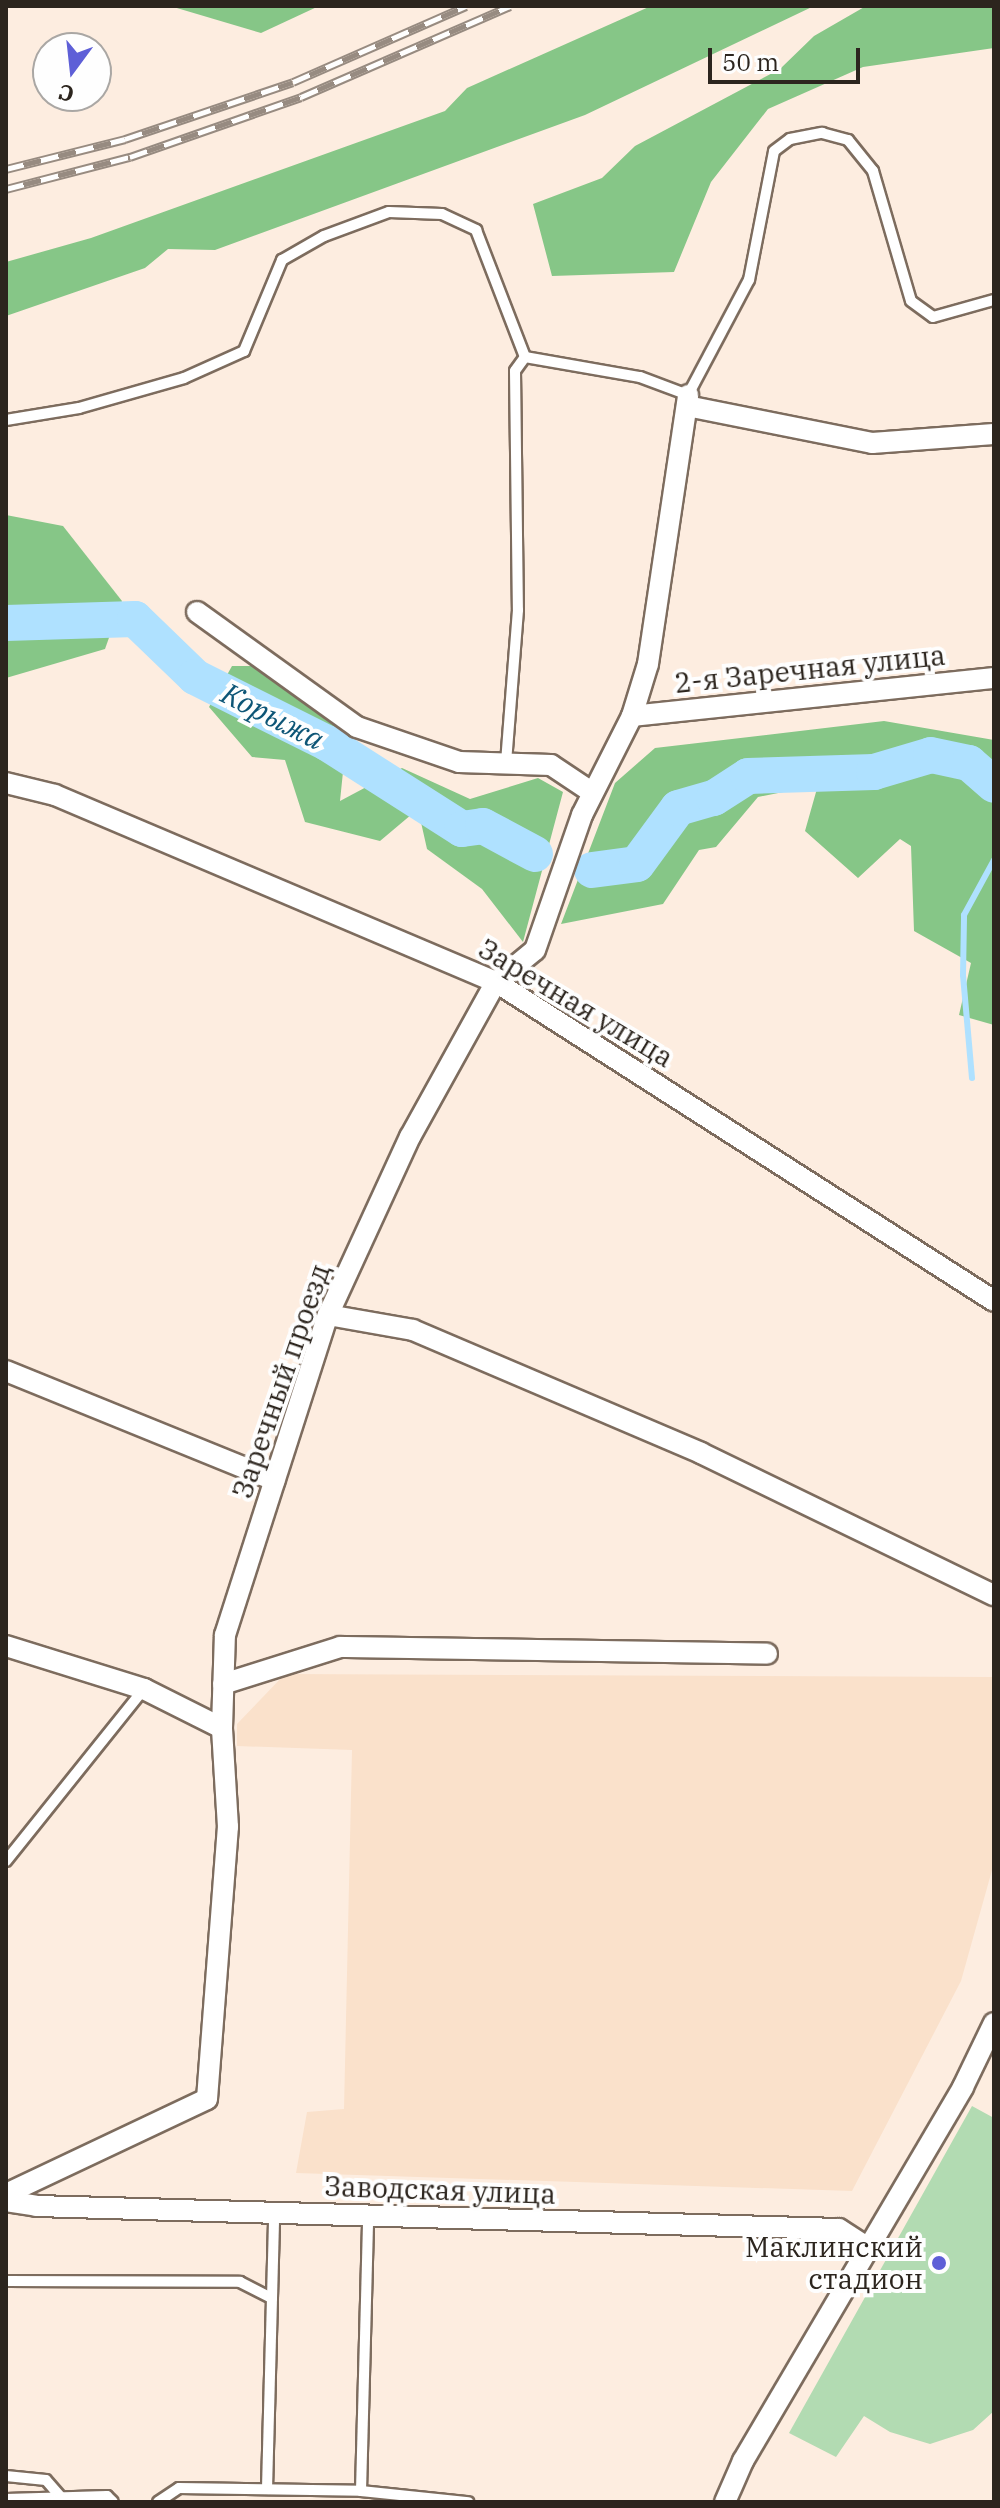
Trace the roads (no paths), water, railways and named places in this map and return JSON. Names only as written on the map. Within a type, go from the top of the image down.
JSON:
[{"type":"street","points":[[496,982],[535,950],[593,793],[632,716],[648,664],[687,400],[872,443],[994,434]]},
{"type":"street","points":[[197,612],[357,727],[459,762],[551,765],[593,793]]},
{"type":"street","name":"2-я Заречная улица","points":[[632,716],[994,678]]},
{"type":"street","name":"Заречная улица","points":[[6,783],[55,795],[496,982],[994,1301]]},
{"type":"street","name":"Заречный проезд","points":[[6,2194],[207,2099],[228,1827],[222,1728],[225,1635],[328,1315],[410,1137],[496,982]]},
{"type":"street","points":[[328,1315],[413,1330],[701,1453],[994,1595]]},
{"type":"street","points":[[6,1371],[275,1480]]},
{"type":"street","points":[[6,1646],[144,1689],[222,1728]]},
{"type":"street","points":[[223,1684],[340,1647],[767,1654]]},
{"type":"street","points":[[725,2502],[743,2461],[963,2087],[994,2023]]},
{"type":"street","name":"Заводская улица","points":[[6,2201],[36,2206],[839,2229],[867,2247]]},
{"type":"lane","points":[[525,357],[640,377],[687,400],[749,280],[767,174],[774,151],[790,139],[822,133],[848,140],[873,171],[911,301],[933,317],[994,300]]},
{"type":"lane","points":[[6,420],[79,408],[184,378],[244,351],[282,260],[324,236],[389,212],[442,214],[476,230],[525,357]]},
{"type":"lane","points":[[506,764],[518,610],[515,371],[525,357]]},
{"type":"lane","points":[[6,1861],[144,1689]]},
{"type":"lane","points":[[267,2489],[274,2213]]},
{"type":"lane","points":[[361,2491],[368,2216]]},
{"type":"lane","points":[[6,2281],[240,2282],[272,2298]]},
{"type":"lane","points":[[6,2476],[46,2480],[61,2497]]},
{"type":"lane","points":[[158,2502],[179,2488],[361,2491],[468,2502]]},
{"type":"lane","points":[[6,2499],[107,2496],[113,2502]]},
{"type":"waterway","name":"Корыжа","points":[[6,623],[135,619],[195,677],[327,743],[462,829],[483,826],[535,854]]},
{"type":"waterway","name":"Корыжа","points":[[592,870],[637,864],[678,808],[714,798],[748,776],[874,772],[931,755],[969,763],[994,785]]},
{"type":"waterway","points":[[972,1078],[963,975],[964,915],[994,860]]},
{"type":"railway","points":[[6,169],[125,139],[293,82],[466,6]]},
{"type":"railway","points":[[6,189],[130,157],[301,97],[510,6]]},
{"type":"place","name":"Маклинский стадион","points":[[939,2263]]}]
